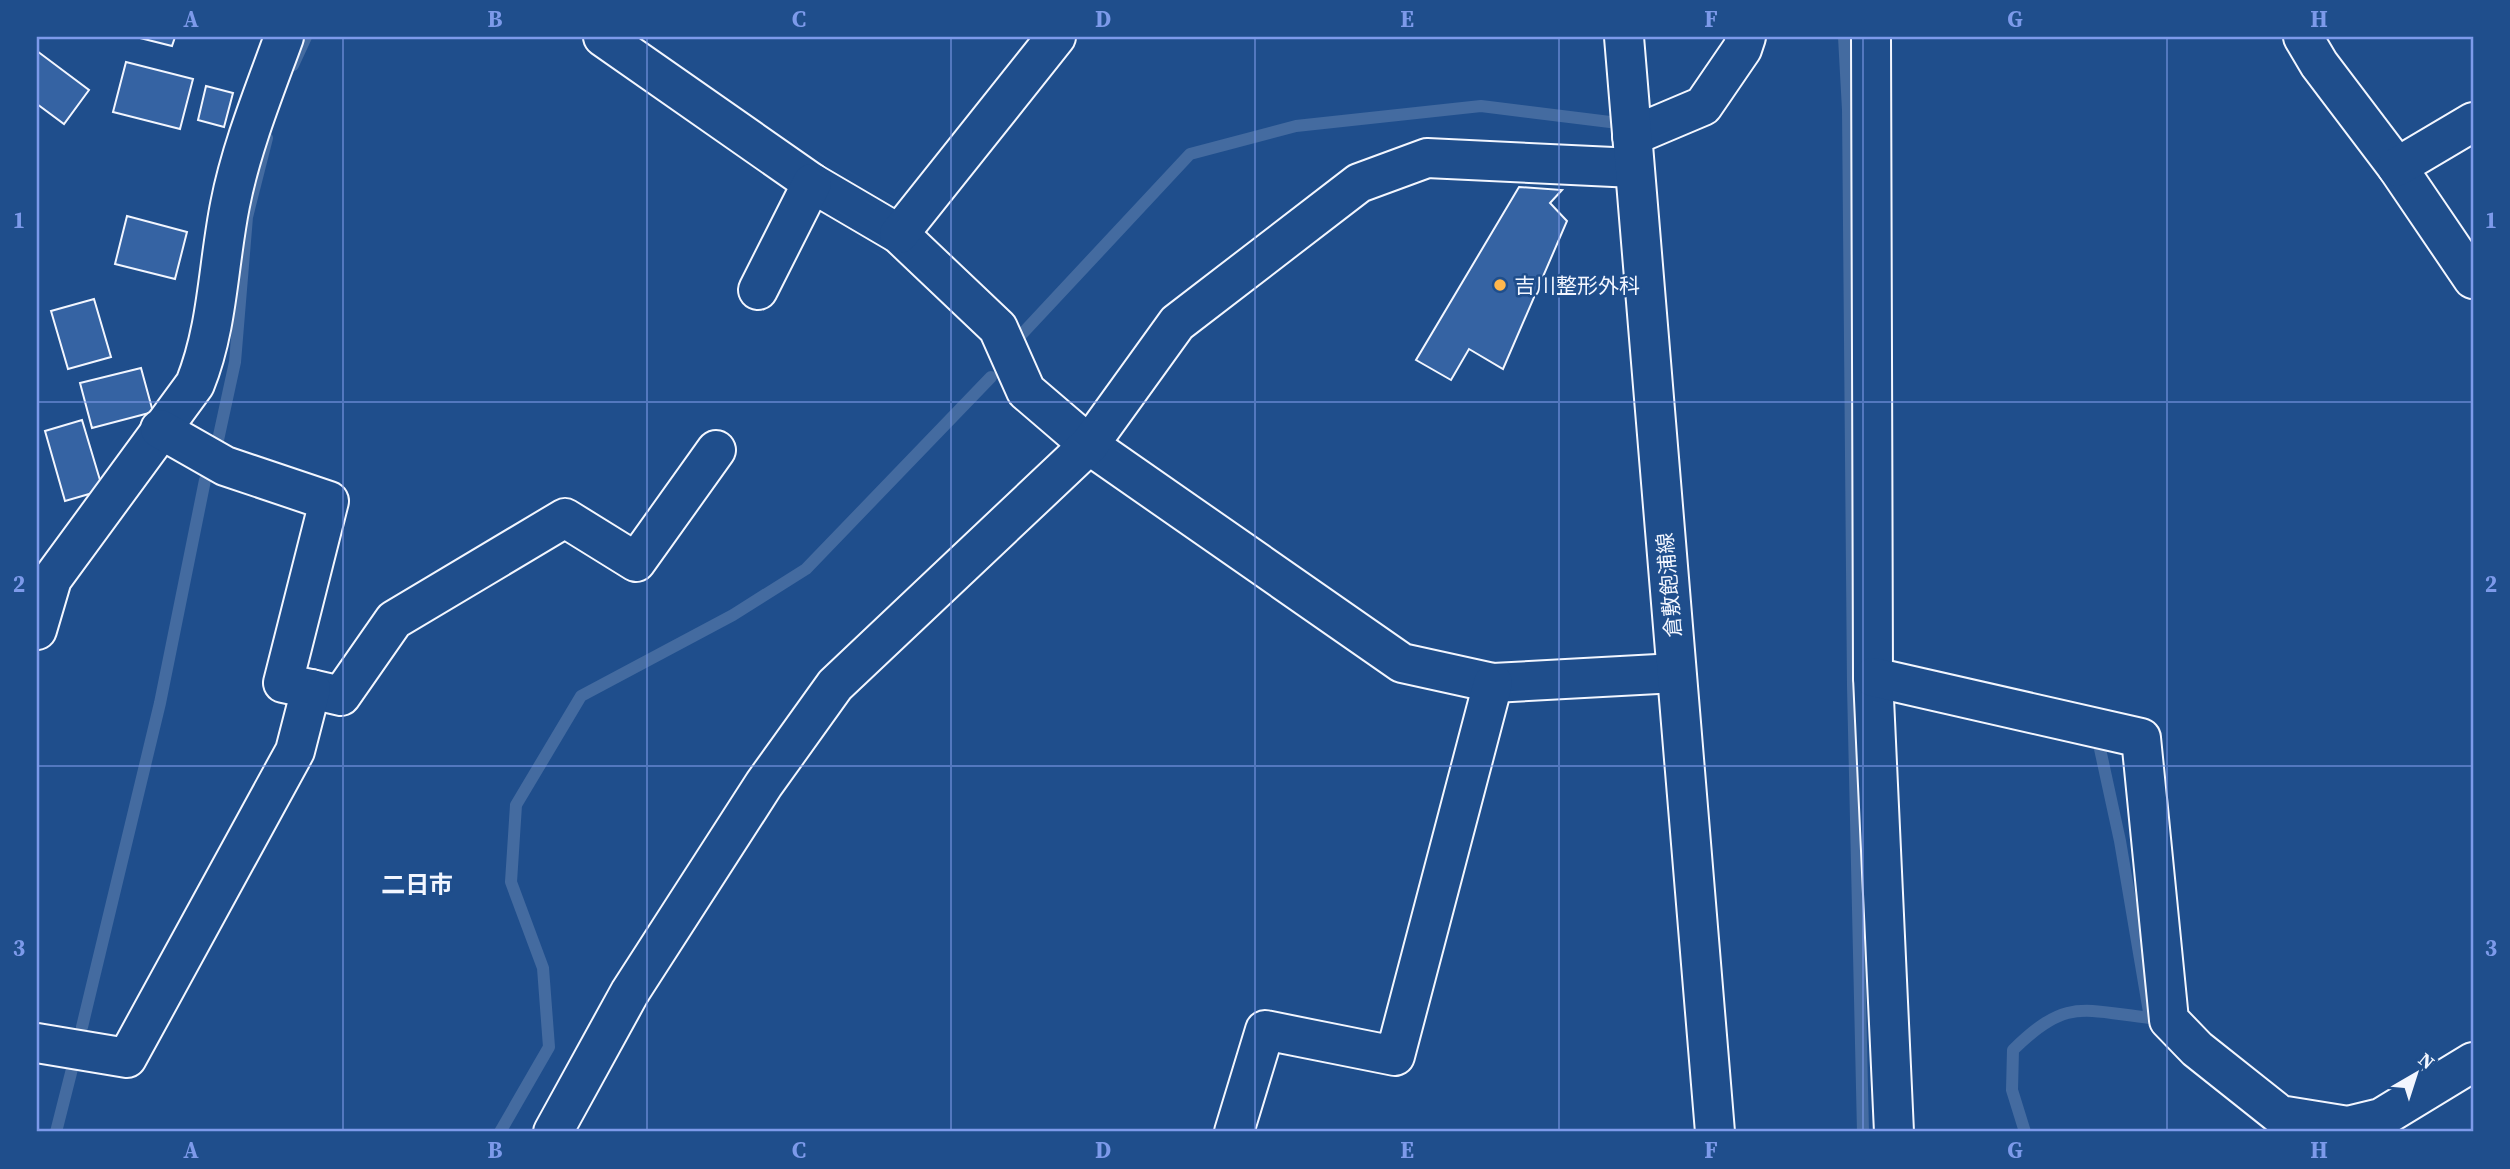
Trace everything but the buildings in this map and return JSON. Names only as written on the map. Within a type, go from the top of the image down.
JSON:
[{"type":"street","points":[[37,630],[44,569],[195,384],[208,352],[230,204],[251,126],[284,37]]},
{"type":"street","points":[[603,37],[812,183],[899,234],[998,328],[1026,391],[1089,445],[1402,663],[1493,684],[1676,673]]},
{"type":"street","points":[[899,234],[1056,37]]},
{"type":"street","name":"倉敷飽浦線","points":[[1624,37],[1715,1132]]},
{"type":"street","points":[[553,1132],[630,992],[764,784],[835,685],[1089,445],[1177,323],[1359,183],[1427,158],[1633,152],[1703,106],[1742,48],[1746,37]]},
{"type":"street","points":[[1871,37],[1873,677],[1894,1132]]},
{"type":"street","points":[[2303,37],[2319,64],[2397,167],[2473,279]]},
{"type":"street","points":[[2397,167],[2473,122]]},
{"type":"street","points":[[758,290],[812,183]]},
{"type":"street","points":[[160,429],[225,466],[329,501],[283,683],[341,696],[394,620],[565,518],[636,562],[716,450]]},
{"type":"street","points":[[1873,677],[2141,738],[2169,1020],[2197,1049],[2280,1115],[2348,1126],[2381,1118],[2473,1062]]},
{"type":"street","points":[[1234,1132],[1265,1030],[1395,1056],[1493,684]]},
{"type":"street","points":[[37,1043],[127,1058],[295,751],[311,689]]},
{"type":"waterway","points":[[293,65],[306,37]]},
{"type":"waterway","points":[[1844,37],[1848,110],[1853,686],[1863,1132]]},
{"type":"waterway","points":[[1021,335],[1190,154],[1296,126],[1481,106],[1610,122]]},
{"type":"waterway","points":[[218,440],[235,362],[247,217],[267,138]]},
{"type":"waterway","points":[[500,1132],[549,1047],[543,968],[511,882],[516,805],[581,696],[733,615],[806,569],[991,377]]},
{"type":"waterway","points":[[82,1027],[160,703],[205,480]]},
{"type":"waterway","points":[[2025,1132],[2012,1090],[2013,1050],[2031,1033],[2061,1015],[2076,1012],[2107,1012],[2150,1018],[2120,841],[2097,735]]},
{"type":"waterway","points":[[56,1132],[74,1061]]},
{"type":"place","name":"吉川整形外科","points":[[1500,285]]},
{"type":"district","name":"二日市","points":[[417,884]]}]
